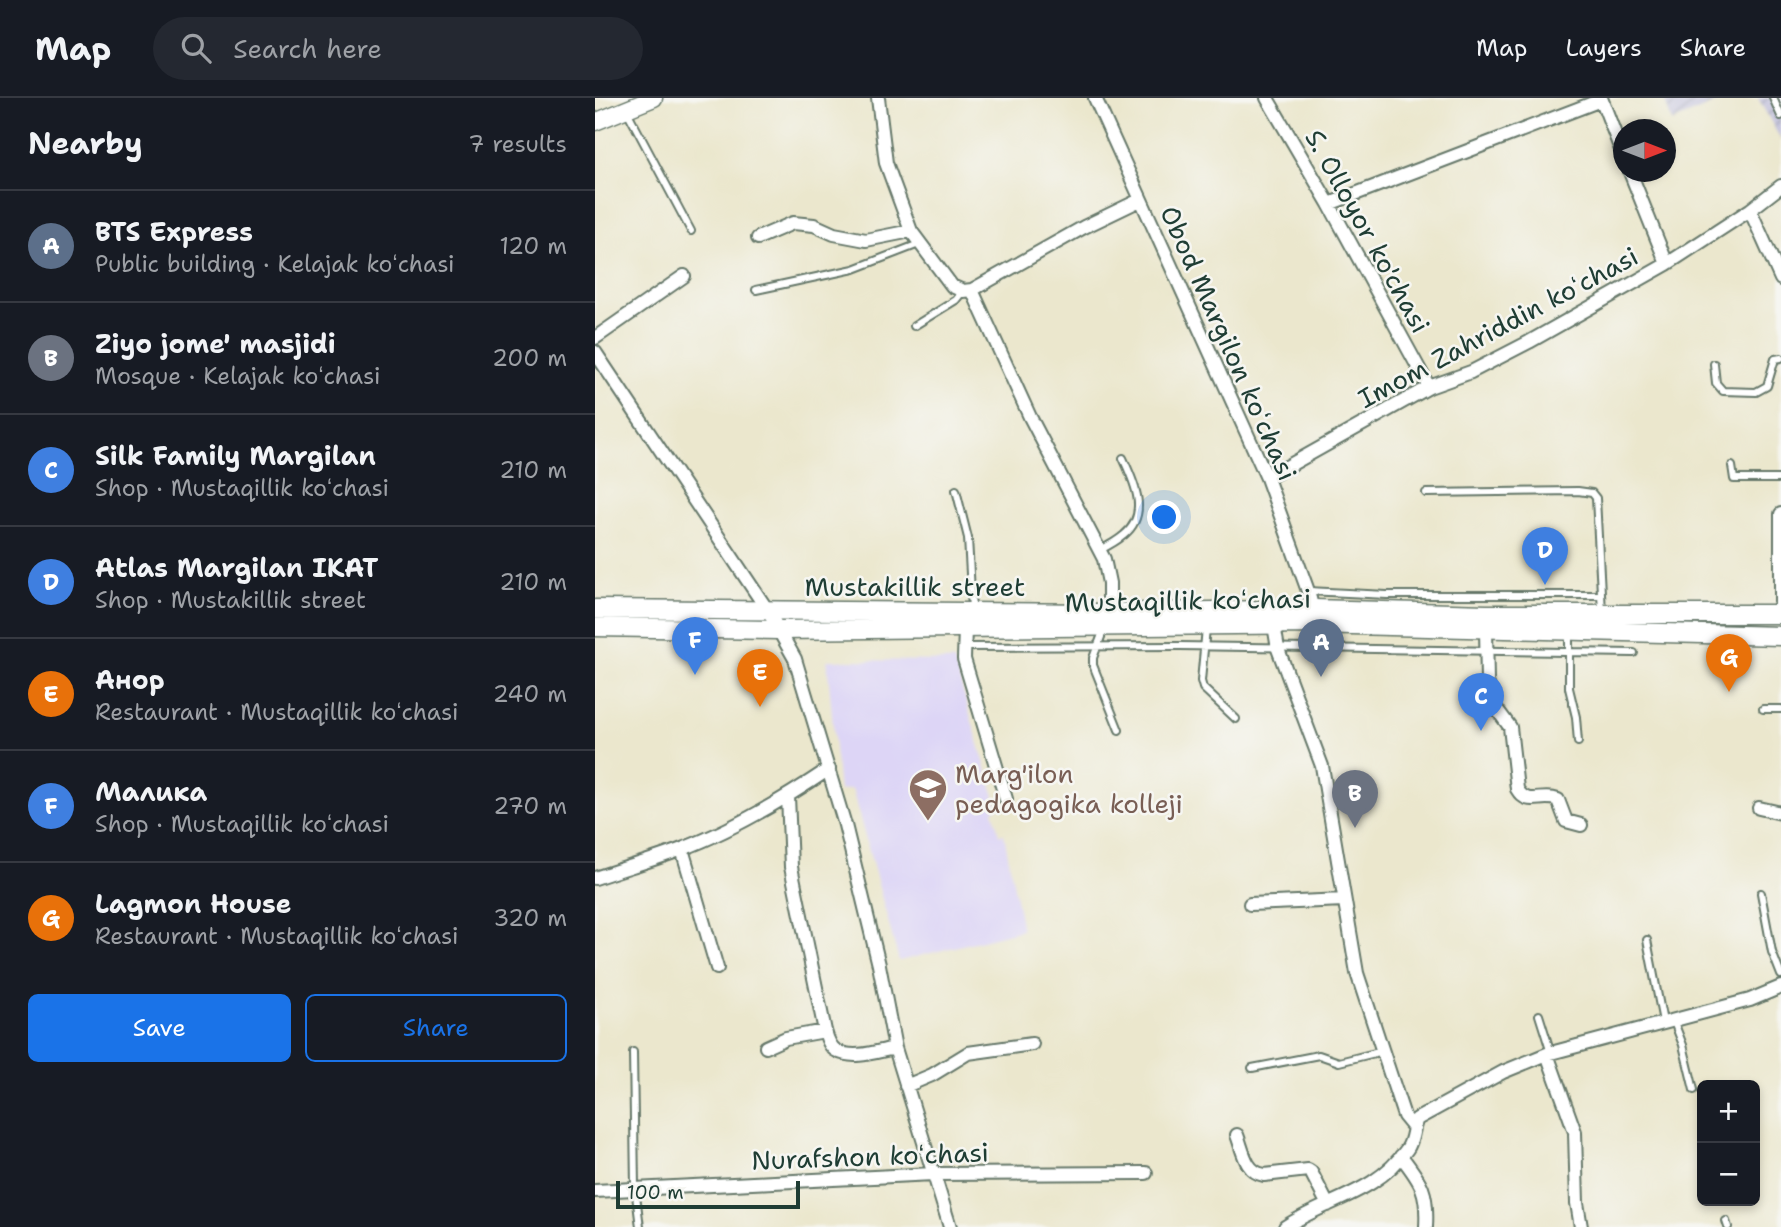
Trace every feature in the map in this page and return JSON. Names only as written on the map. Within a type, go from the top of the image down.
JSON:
[{"type":"main road","points":[[595,122],[654,98]]},
{"type":"main road","name":"Mustakillik street","points":[[595,609],[768,611],[968,620],[1486,614],[1781,614]]},
{"type":"main road","name":"Mustaqillik koʻchasi","points":[[1107,620],[1206,626],[1274,625],[1314,617],[1486,629],[1781,636]]},
{"type":"main road","points":[[595,627],[778,630],[968,620]]},
{"type":"street","points":[[878,98],[886,163],[911,231],[952,286],[968,290],[1140,200]]},
{"type":"street","name":"Obod Margilon koʻchasi","points":[[1095,98],[1267,478],[1308,591],[1314,617]]},
{"type":"street","name":"S. Olloyor ko'chasi","points":[[1267,98],[1329,204],[1429,387]]},
{"type":"street","points":[[1329,204],[1601,99],[1613,130]]},
{"type":"street","points":[[1634,182],[1667,264]]},
{"type":"street","name":"Imom Zahriddin koʻchasi","points":[[1267,478],[1429,387],[1471,372],[1667,264],[1750,210],[1781,186]]},
{"type":"street","points":[[1750,210],[1781,279]]},
{"type":"street","points":[[758,238],[793,223],[814,225],[834,234],[866,240],[911,231]]},
{"type":"street","points":[[595,338],[684,276]]},
{"type":"street","points":[[968,290],[1104,559],[1108,583],[1107,620]]},
{"type":"street","points":[[595,352],[768,611],[795,659],[829,769],[876,952],[895,1048],[950,1227]]},
{"type":"street","points":[[1781,514],[1781,614]]},
{"type":"street","points":[[968,620],[964,659],[1006,799]]},
{"type":"street","points":[[1274,625],[1278,649],[1322,766],[1357,973],[1404,1116],[1413,1126]]},
{"type":"street","points":[[1486,629],[1487,681],[1493,704],[1510,727],[1517,789],[1521,797],[1526,799],[1552,797],[1557,800],[1566,821],[1581,825]]},
{"type":"street","points":[[595,877],[683,849],[740,823],[829,769]]},
{"type":"street","points":[[788,796],[791,867],[825,1031],[831,1046],[837,1051],[862,1054],[895,1048]]},
{"type":"street","points":[[1759,808],[1781,813]]},
{"type":"street","points":[[683,849],[717,968]]},
{"type":"street","points":[[1250,904],[1344,900]]},
{"type":"street","points":[[1285,1227],[1302,1216],[1355,1194],[1386,1173],[1414,1136],[1413,1126],[1417,1119],[1503,1072],[1549,1054],[1669,1023],[1781,987]]},
{"type":"street","points":[[766,1047],[786,1038],[825,1031]]},
{"type":"street","points":[[906,1086],[932,1075],[968,1053],[1032,1044]]},
{"type":"street","points":[[1549,1054],[1575,1132],[1577,1202],[1581,1227]]},
{"type":"street","points":[[1237,1135],[1249,1168],[1264,1175],[1308,1170],[1328,1205]]},
{"type":"street","points":[[1401,1156],[1422,1182],[1427,1208],[1426,1227]]},
{"type":"street","name":"Nurafshon koʻchasi","points":[[595,1191],[933,1174],[1146,1173]]},
{"type":"lane","points":[[1773,98],[1781,116]]},
{"type":"lane","points":[[626,110],[691,231]]},
{"type":"lane","points":[[757,290],[854,269],[921,243]]},
{"type":"lane","points":[[915,326],[968,290]]},
{"type":"lane","points":[[1714,363],[1716,383],[1723,391],[1756,392],[1767,387],[1772,363],[1781,358]]},
{"type":"lane","points":[[1100,550],[1124,535],[1134,524],[1138,506],[1137,489],[1123,458]]},
{"type":"lane","points":[[1732,466],[1734,479],[1781,479]]},
{"type":"lane","points":[[955,490],[968,538],[968,620]]},
{"type":"lane","points":[[1426,493],[1592,493],[1596,498],[1597,508],[1602,614]]},
{"type":"lane","points":[[1308,591],[1387,595],[1601,595]]},
{"type":"lane","points":[[1107,620],[1093,665],[1119,730]]},
{"type":"lane","points":[[1206,626],[1201,681],[1203,688],[1236,719]]},
{"type":"lane","points":[[1569,631],[1569,688],[1578,741]]},
{"type":"lane","points":[[964,647],[1098,646],[1634,653]]},
{"type":"lane","points":[[1763,709],[1781,709]]},
{"type":"lane","points":[[1761,893],[1772,952],[1781,975]]},
{"type":"lane","points":[[1647,940],[1669,1023],[1683,1045],[1694,1090]]},
{"type":"lane","points":[[1539,1015],[1549,1054]]},
{"type":"lane","points":[[1252,1068],[1319,1055],[1339,1062],[1383,1051]]},
{"type":"lane","points":[[633,1052],[635,1187],[640,1227]]},
{"type":"shaded area","points":[[1664,98],[1726,98],[1676,120],[1671,119]]},
{"type":"shaded area","points":[[1758,98],[1781,98],[1781,140]]},
{"type":"shaded area","name":"Marg'ilon pedagogika kolleji","points":[[827,660],[954,661],[998,808],[993,810],[999,835],[1004,834],[1022,930],[899,961],[852,789],[839,791]]},
{"type":"place","name":"Atlas Margilan IKAT","points":[[1545,585]]},
{"type":"place","name":"Малика","points":[[695,675]]},
{"type":"place","name":"BTS Express","points":[[1321,677]]},
{"type":"place","name":"Lagmon House","points":[[1729,692]]},
{"type":"place","name":"Анор","points":[[760,707]]},
{"type":"place","name":"Silk Family Margilan","points":[[1481,731]]},
{"type":"place","name":"Marg'ilon pedagogika kolleji","points":[[928,822]]},
{"type":"place","name":"Ziyo jome' masjidi","points":[[1355,828]]}]
